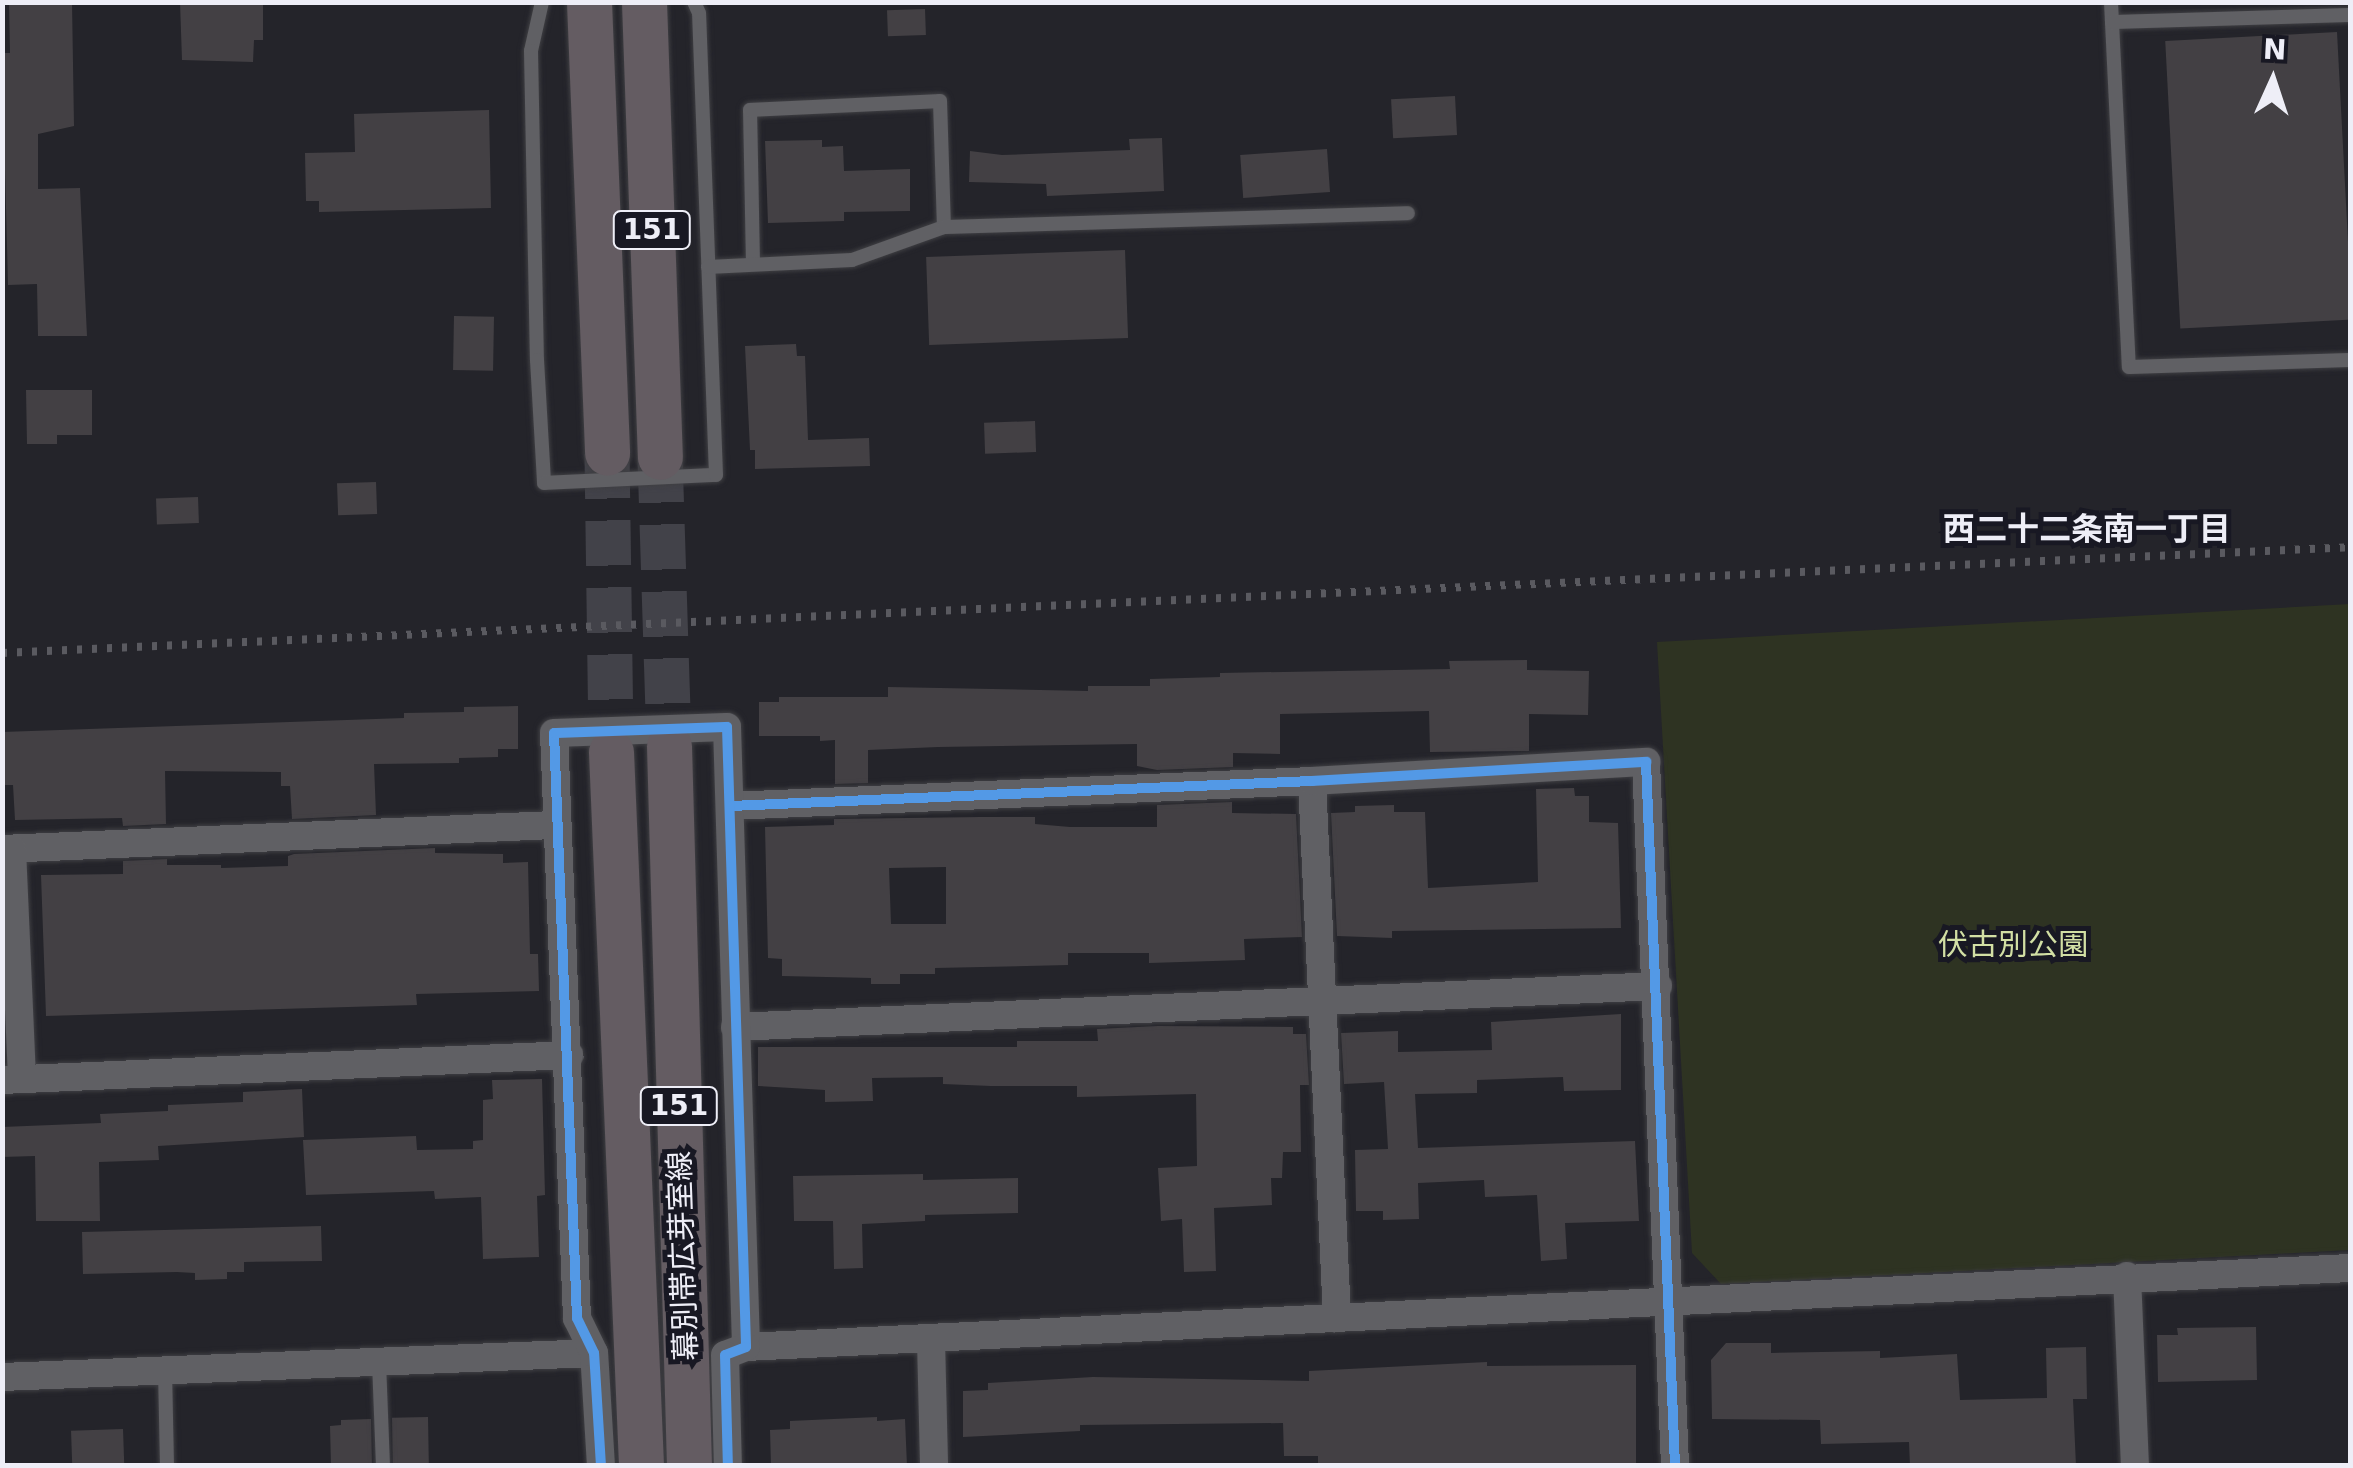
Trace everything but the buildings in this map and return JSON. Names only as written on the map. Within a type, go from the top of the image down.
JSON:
[{"type":"main road","name":"151","points":[[589,2],[607,453]]},
{"type":"main road","name":"151","points":[[644,2],[660,457]]},
{"type":"main road","name":"幕別帯広芽室線","points":[[669,746],[689,1466]]},
{"type":"main road","name":"幕別帯広芽室線","points":[[611,752],[641,1466]]},
{"type":"street","points":[[600,1466],[594,1353],[577,1318],[554,733],[727,727],[746,1347]]},
{"type":"street","points":[[730,806],[1646,762],[1676,1466]]},
{"type":"street","points":[[1312,781],[1319,1004],[1338,1318]]},
{"type":"street","points":[[555,825],[7,849],[12,1080],[569,1055]]},
{"type":"street","points":[[735,1027],[1658,986]]},
{"type":"street","points":[[728,1466],[725,1355],[746,1347],[2350,1268]]},
{"type":"street","points":[[2127,1276],[2135,1466]]},
{"type":"street","points":[[931,1340],[934,1466]]},
{"type":"street","points":[[2,1377],[594,1353]]},
{"type":"lane","points":[[542,2],[531,51],[536,360],[544,484],[716,474],[699,13],[694,2]]},
{"type":"lane","points":[[2111,2],[2130,368],[2350,360]]},
{"type":"lane","points":[[2112,22],[2350,15],[2349,2]]},
{"type":"lane","points":[[753,264],[750,110],[940,101],[944,227]]},
{"type":"lane","points":[[708,267],[852,260],[944,227],[1408,213]]},
{"type":"lane","points":[[379,1362],[382,1466]]},
{"type":"lane","points":[[164,1370],[167,1466]]},
{"type":"green space","name":"伏古別公園","points":[[2350,604],[2350,1250],[1721,1284],[1692,1253],[1657,642]]},
{"type":"tunnel","points":[[607,453],[611,752]]},
{"type":"tunnel","points":[[660,457],[669,746]]},
{"type":"railway","points":[[2,653],[2350,547]]},
{"type":"cycle path","points":[[601,1466],[594,1353],[577,1318],[554,733],[727,727],[746,1347],[725,1355],[728,1466]]},
{"type":"cycle path","points":[[730,806],[1646,762],[1675,1466]]},
{"type":"district","name":"西二十二条南一丁目","points":[[2087,529]]}]
